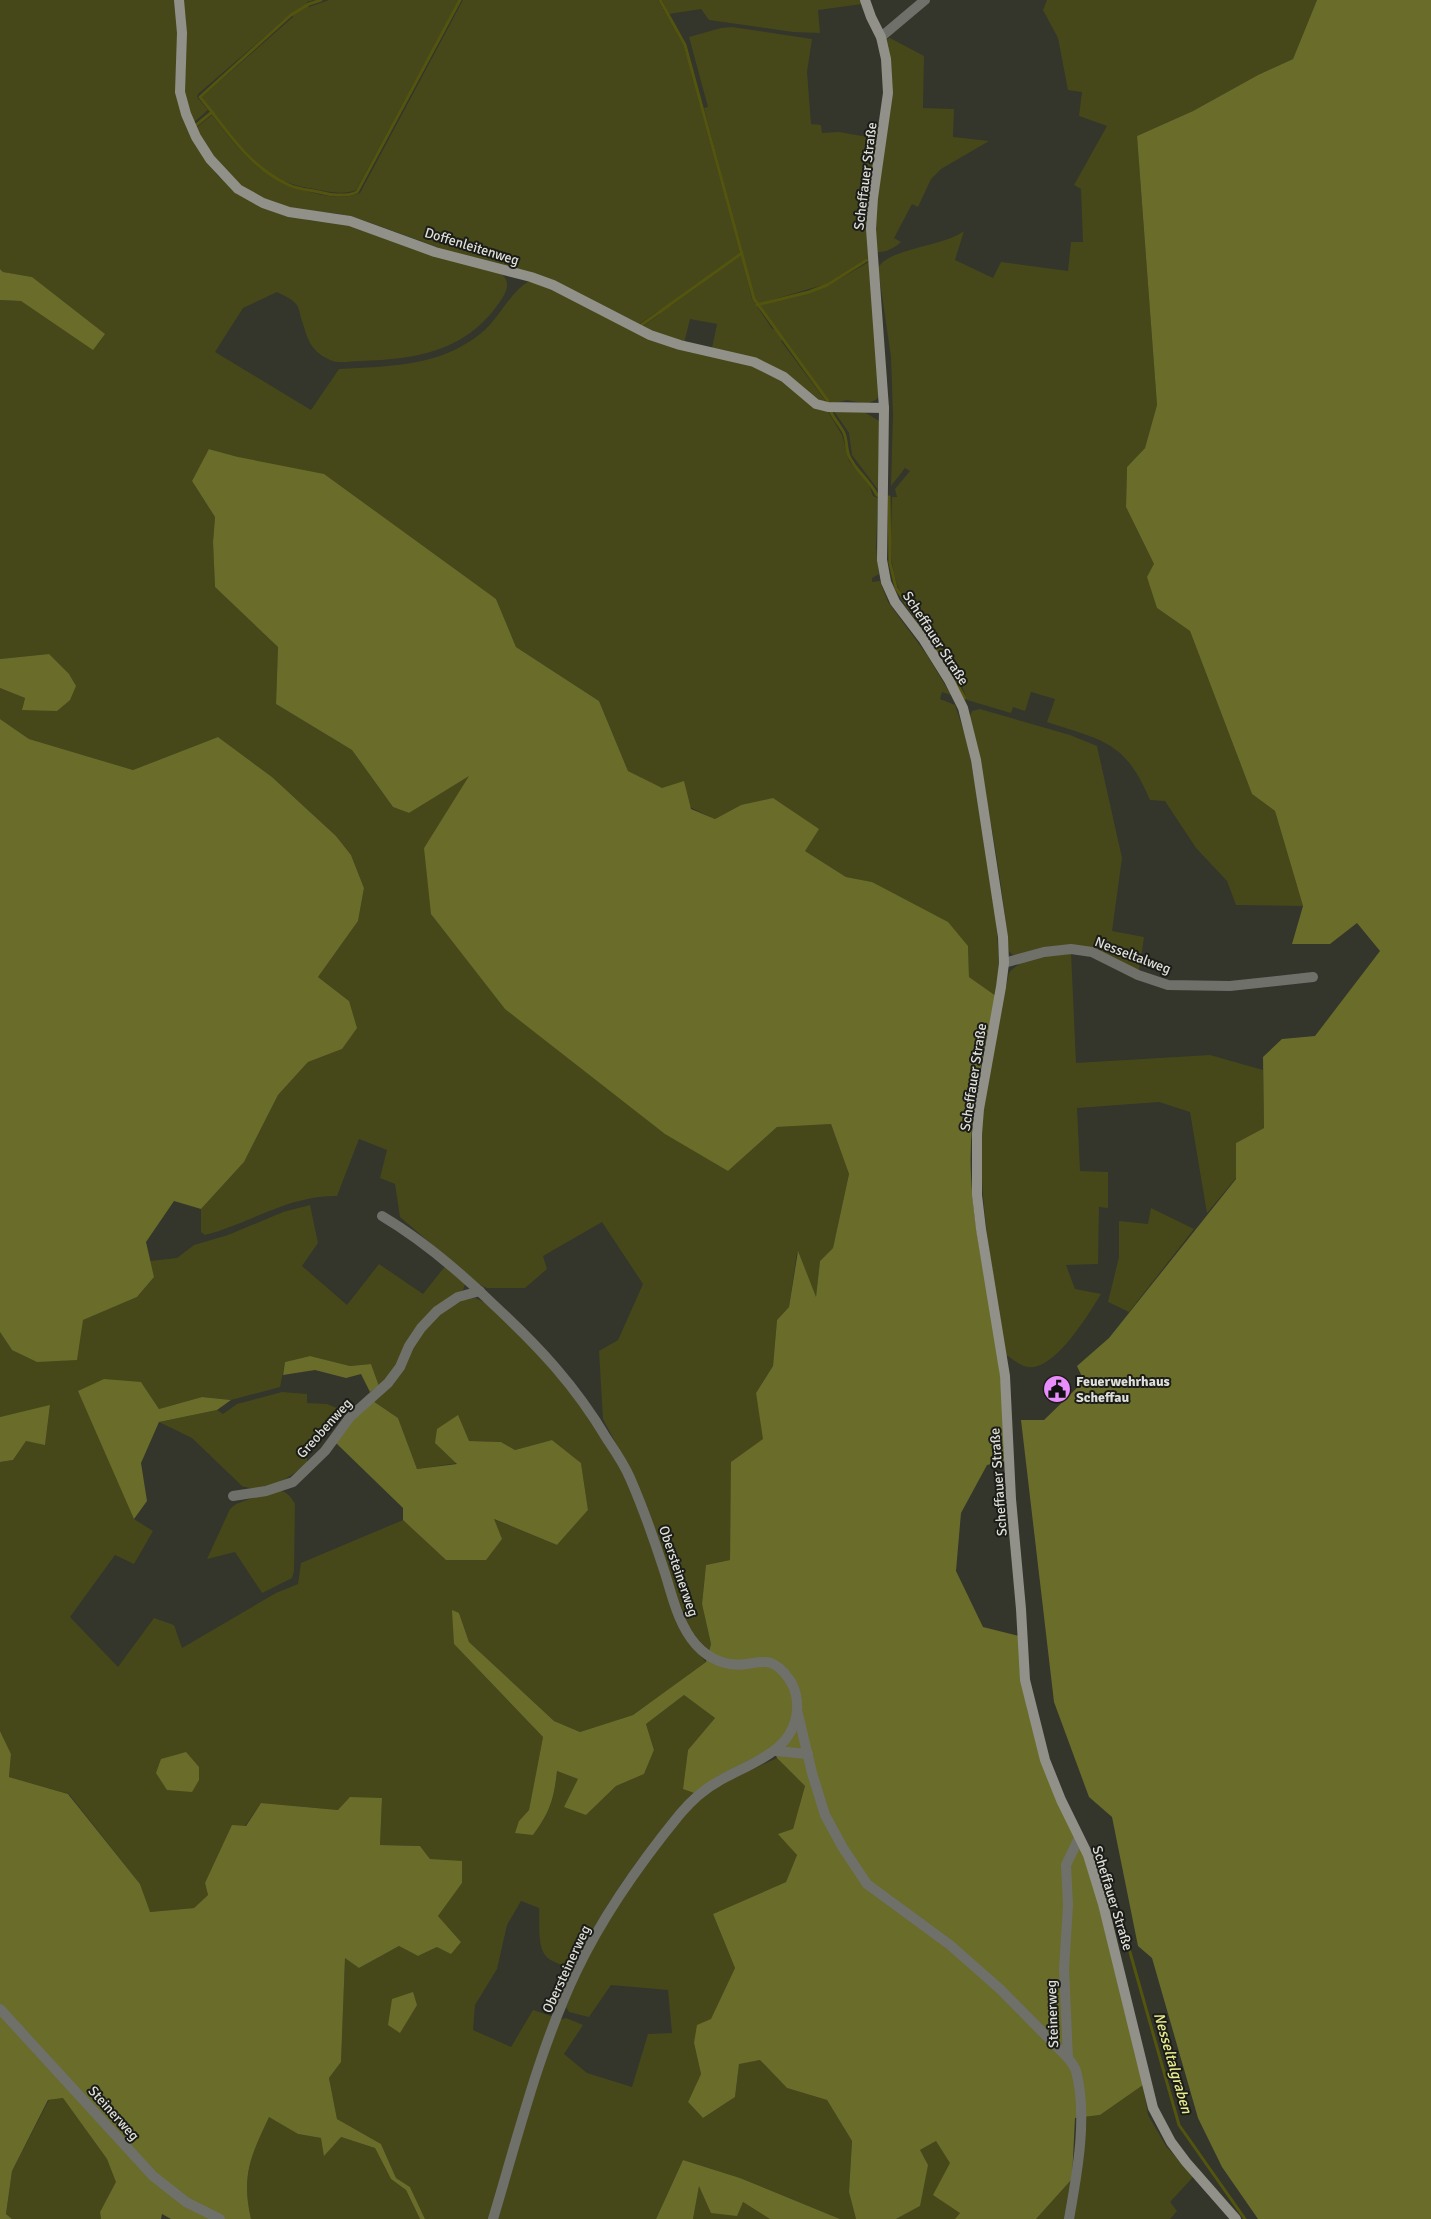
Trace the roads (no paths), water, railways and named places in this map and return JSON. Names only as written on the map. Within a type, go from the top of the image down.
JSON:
[{"type":"street","name":"Doffenleitenweg","points":[[179,0],[182,33],[180,92],[186,114],[196,137],[210,159],[238,189],[263,203],[289,212],[350,220],[435,252],[531,277],[553,285],[650,335],[680,345],[754,362],[784,377],[816,404],[828,407],[884,408]]},
{"type":"street","name":"Scheffauer Straße","points":[[865,0],[870,17],[881,37],[886,59],[888,93],[873,198],[871,229],[884,408],[882,560],[886,582],[895,602],[924,640],[949,680],[963,708],[976,760],[998,899],[1004,963],[979,1109],[977,1195],[1005,1376],[1011,1499],[1025,1680],[1045,1760],[1078,1838],[1088,1856],[1103,1904],[1154,2108],[1167,2136],[1186,2162],[1236,2219]]},
{"type":"street","points":[[881,37],[925,0]]},
{"type":"street","name":"Nesseltalweg","points":[[1004,963],[1044,952],[1071,949],[1092,952],[1138,975],[1168,985],[1230,986],[1313,977]]},
{"type":"street","name":"Obersteinerweg","points":[[382,1216],[411,1233],[465,1276],[540,1348],[592,1413],[629,1475],[654,1539],[675,1606],[683,1625],[694,1642],[710,1658],[730,1664],[768,1661],[780,1666],[794,1686],[797,1710],[789,1734],[776,1751],[701,1793],[677,1818],[610,1909],[575,1974],[556,2023],[533,2086],[493,2219]]},
{"type":"street","name":"Greobenweg","points":[[233,1496],[266,1491],[293,1482],[325,1451],[350,1417],[388,1383],[400,1367],[409,1346],[421,1328],[437,1311],[458,1297],[480,1291]]},
{"type":"street","points":[[797,1710],[825,1815],[843,1848],[868,1884],[950,1945],[1000,1989],[1068,2058]]},
{"type":"street","points":[[776,1751],[808,1754]]},
{"type":"street","name":"Steinerweg","points":[[1069,2219],[1076,2179],[1081,2114],[1076,2070],[1068,2058],[1064,1969],[1068,1906],[1066,1865],[1078,1838]]},
{"type":"street","name":"Steinerweg","points":[[0,2010],[153,2176],[186,2202],[220,2219]]},
{"type":"waterway","points":[[195,126],[212,112],[200,97],[291,15],[309,4],[321,0]]},
{"type":"waterway","points":[[212,112],[246,154],[277,179],[296,188],[328,194],[353,194],[357,192],[460,0]]},
{"type":"waterway","points":[[660,0],[685,45],[754,299],[828,401],[832,414],[844,433],[848,453],[855,466],[877,495],[889,497],[890,563],[896,588],[942,657],[965,698]]},
{"type":"waterway","points":[[640,326],[742,253]]},
{"type":"waterway","points":[[757,305],[809,292],[827,285],[867,260]]},
{"type":"waterway","name":"Nesseltalgraben","points":[[1122,1924],[1179,2125],[1245,2219]]},
{"type":"place","name":"Feuerwehrhaus Scheffau","points":[[1057,1389]]}]
